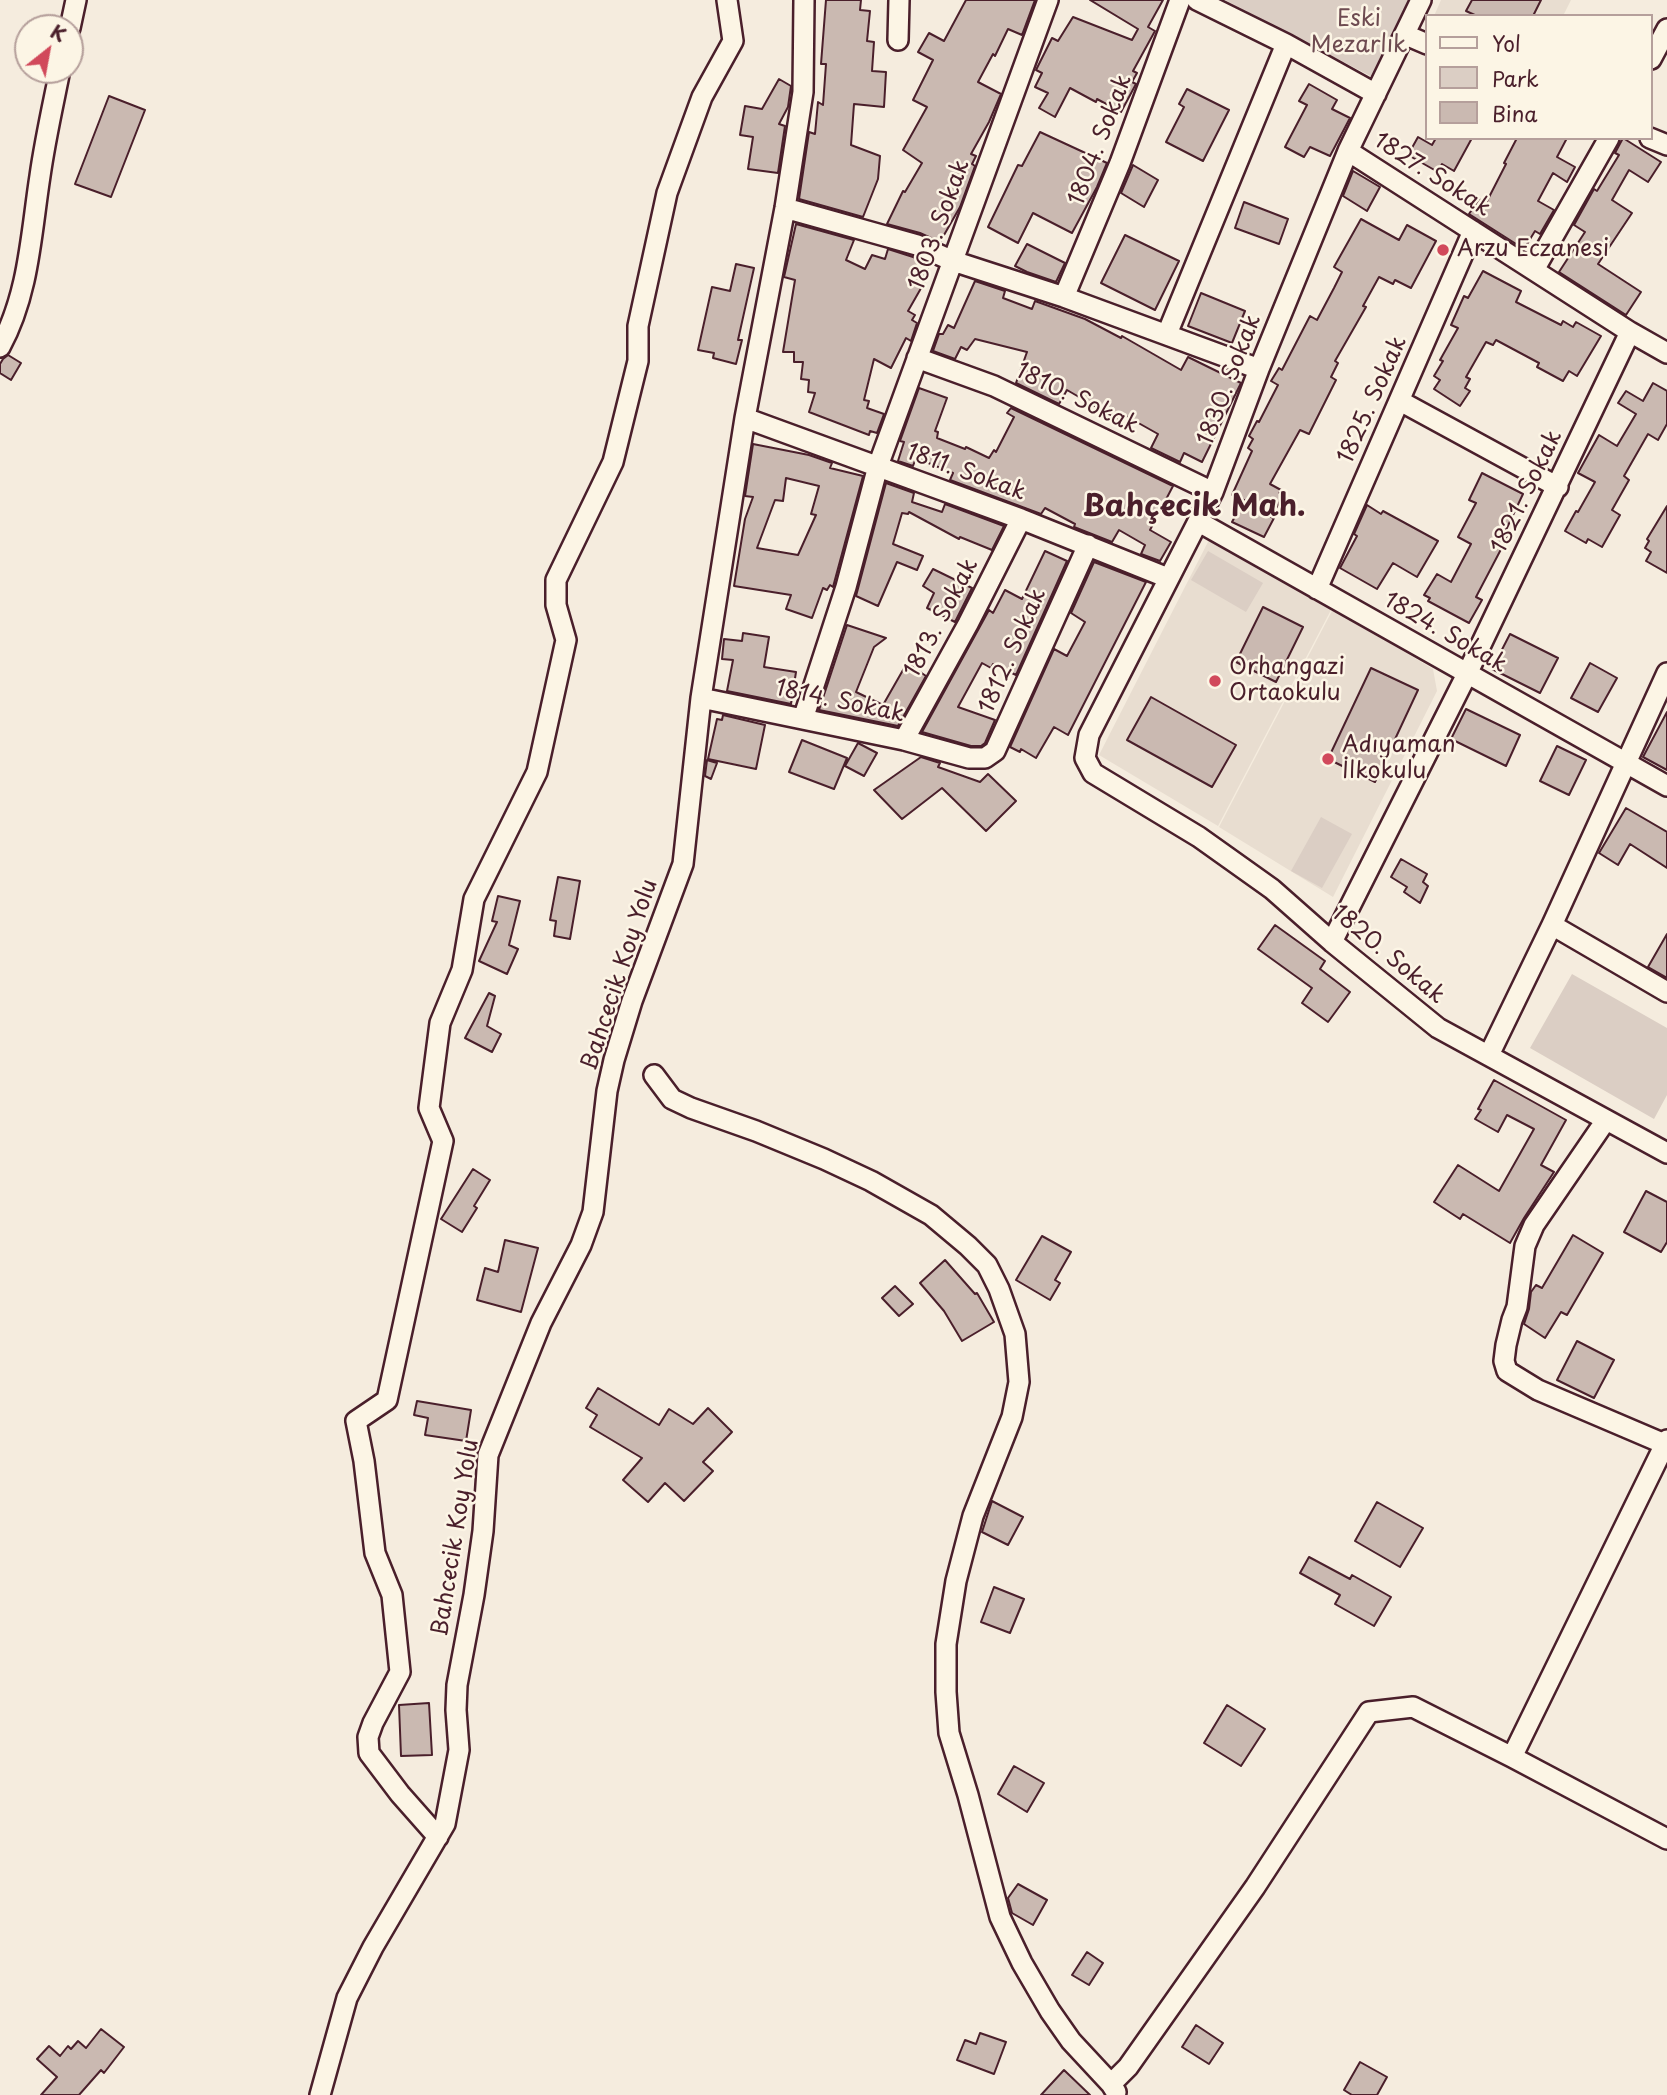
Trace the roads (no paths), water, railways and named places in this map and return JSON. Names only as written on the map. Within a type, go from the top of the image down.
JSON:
[{"type":"street","points":[[438,1838],[369,1753],[370,1730],[400,1672],[392,1595],[374,1553],[364,1461],[356,1421],[387,1400],[443,1141],[429,1108],[440,1023],[462,970],[474,899],[537,772],[566,640],[556,605],[556,580],[613,462],[638,361],[638,326],[667,193],[702,97],[733,41],[727,0]]},
{"type":"street","name":"Bahcecik Koy Yolu","points":[[320,2095],[347,1998],[373,1947],[444,1824],[459,1750],[457,1685],[483,1531],[488,1455],[541,1323],[581,1245],[593,1212],[607,1091],[614,1060],[632,1001],[683,864],[701,698],[745,418],[785,208],[803,92],[804,0]]},
{"type":"street","points":[[898,40],[899,0]]},
{"type":"street","name":"1803. Sokak","points":[[803,719],[846,587],[878,466],[1048,0]]},
{"type":"street","name":"1804. Sokak","points":[[1064,297],[1120,163],[1180,0]]},
{"type":"street","points":[[1197,0],[1286,44],[1376,94]]},
{"type":"street","name":"1830. Sokak","points":[[1093,773],[1085,758],[1089,735],[1213,492],[1259,369],[1348,151],[1421,0]]},
{"type":"street","points":[[1653,55],[1667,29]]},
{"type":"street","points":[[1406,34],[1426,44]]},
{"type":"street","points":[[1167,334],[1286,44]]},
{"type":"street","points":[[0,347],[18,310],[28,265],[40,173],[57,84]]},
{"type":"street","points":[[1534,270],[1608,140]]},
{"type":"street","name":"1827. Sokak","points":[[1348,151],[1667,353]]},
{"type":"street","points":[[785,208],[917,245],[953,261],[1064,297],[1259,369]]},
{"type":"street","name":"1825. Sokak","points":[[1317,589],[1473,231]]},
{"type":"street","name":"1821. Sokak","points":[[1332,942],[1467,674],[1630,332]]},
{"type":"street","name":"1810. Sokak","points":[[917,358],[994,386],[1213,492]]},
{"type":"street","points":[[1401,401],[1558,486]]},
{"type":"street","name":"1811. Sokak","points":[[745,418],[1021,519],[1168,578]]},
{"type":"street","name":"1813. Sokak","points":[[904,740],[968,624],[1021,519]]},
{"type":"street","name":"1824. Sokak","points":[[1199,522],[1667,786]]},
{"type":"street","name":"1812. Sokak","points":[[969,758],[985,758],[995,751],[1088,545]]},
{"type":"street","points":[[1489,1055],[1552,925],[1667,673]]},
{"type":"street","name":"1814. Sokak","points":[[701,698],[904,740],[969,758]]},
{"type":"street","name":"1820. Sokak","points":[[1093,773],[1199,837],[1272,889],[1332,942],[1438,1028],[1667,1153]]},
{"type":"street","points":[[1552,925],[1667,992]]},
{"type":"street","points":[[654,1075],[672,1099],[824,1159],[871,1181],[931,1215],[968,1245],[987,1265],[999,1289],[1015,1334],[1019,1382],[1012,1417],[973,1516],[956,1581],[946,1644],[949,1733],[999,1917],[1050,2011],[1071,2041],[1115,2089],[1247,1899],[1369,1712],[1412,1707],[1667,1839]]},
{"type":"street","points":[[1512,1757],[1666,1443],[1538,1390],[1507,1371],[1504,1361],[1511,1320],[1517,1307],[1525,1246],[1534,1225],[1606,1120]]},
{"type":"place","name":"Arzu Eczanesi","points":[[1443,250]]},
{"type":"place","name":"Orhangazi Ortaokulu","points":[[1215,681]]},
{"type":"place","name":"Adıyaman İlkokulu","points":[[1328,759]]},
{"type":"district","name":"Bahçecik Mah.","points":[[1194,508]]},
{"type":"park label","name":"Eski Mezarlık","points":[[1359,33]]}]
